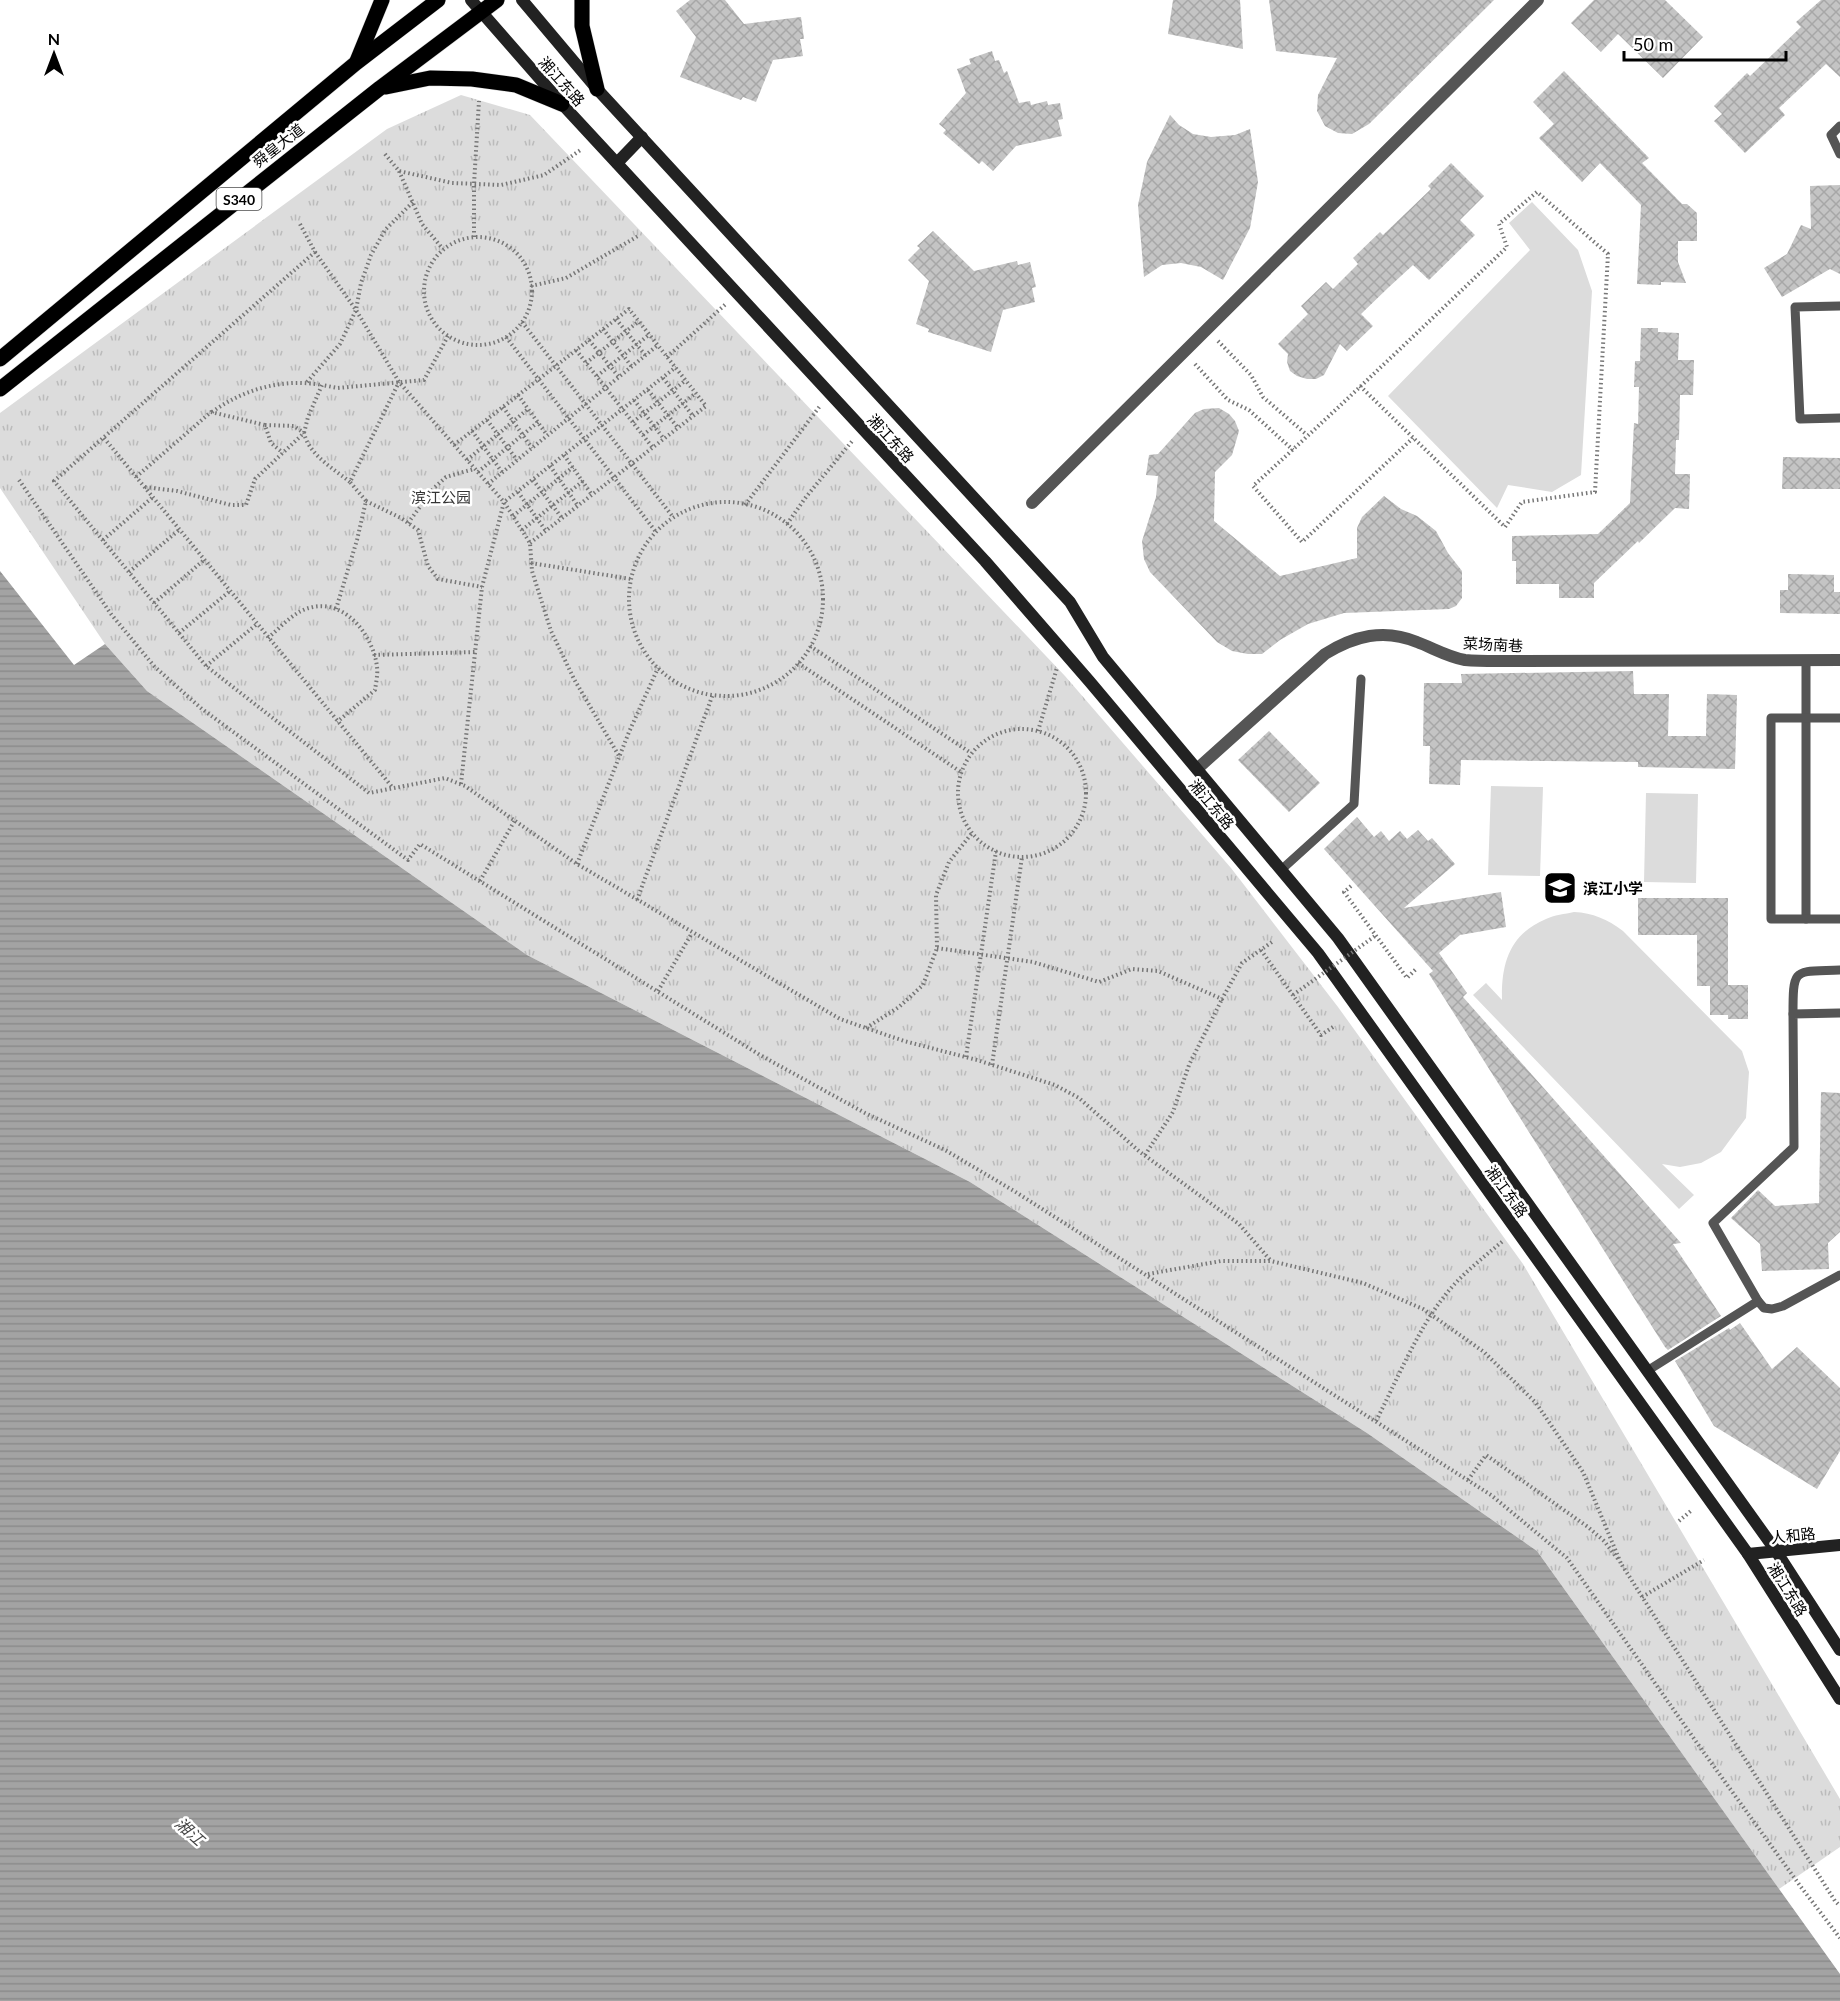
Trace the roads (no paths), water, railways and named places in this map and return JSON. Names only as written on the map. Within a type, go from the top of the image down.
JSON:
[{"type":"main road","points":[[356,63],[382,0]]},
{"type":"main road","name":"舜皇大道","points":[[0,359],[356,63],[438,0]]},
{"type":"main road","name":"湘江东路","points":[[471,0],[594,139],[985,561],[1063,650],[1318,953],[1748,1554],[1840,1699]]},
{"type":"main road","name":"舜皇大道","points":[[0,389],[380,88],[497,0]]},
{"type":"main road","name":"湘江东路","points":[[522,0],[597,89],[1070,602],[1103,657],[1338,938],[1776,1551],[1840,1650]]},
{"type":"main road","points":[[582,0],[582,26],[597,89]]},
{"type":"main road","points":[[380,88],[430,78],[472,79],[516,86],[562,104]]},
{"type":"main road","points":[[617,163],[642,137]]},
{"type":"main road","name":"人和路","points":[[1748,1554],[1840,1545]]},
{"type":"street","points":[[1032,503],[1538,0]]},
{"type":"street","name":"菜场南巷","points":[[1197,769],[1325,654],[1344,642],[1367,635],[1391,635],[1416,641],[1439,652],[1465,660],[1840,660]]},
{"type":"lane","points":[[1840,126],[1830,135],[1840,154]]},
{"type":"lane","points":[[1840,306],[1796,307],[1800,419],[1840,417]]},
{"type":"lane","points":[[1806,660],[1806,919]]},
{"type":"lane","points":[[1281,870],[1354,804],[1361,679]]},
{"type":"lane","points":[[1840,718],[1772,718],[1771,919],[1840,919]]},
{"type":"lane","points":[[1840,970],[1801,972],[1792,984],[1794,1147],[1713,1223],[1764,1308],[1772,1309],[1782,1306],[1840,1275]]},
{"type":"lane","points":[[1792,1014],[1839,1013]]},
{"type":"lane","points":[[1647,1371],[1758,1301]]},
{"type":"water","name":"湘江","points":[[0,571],[74,665],[105,644],[147,691],[527,955],[970,1182],[1367,1433],[1537,1551],[1840,1974],[1840,2001],[0,2001]]},
{"type":"place","name":"滨江小学","points":[[1560,888]]},
{"type":"park label","name":"滨江公园","points":[[441,497]]}]
